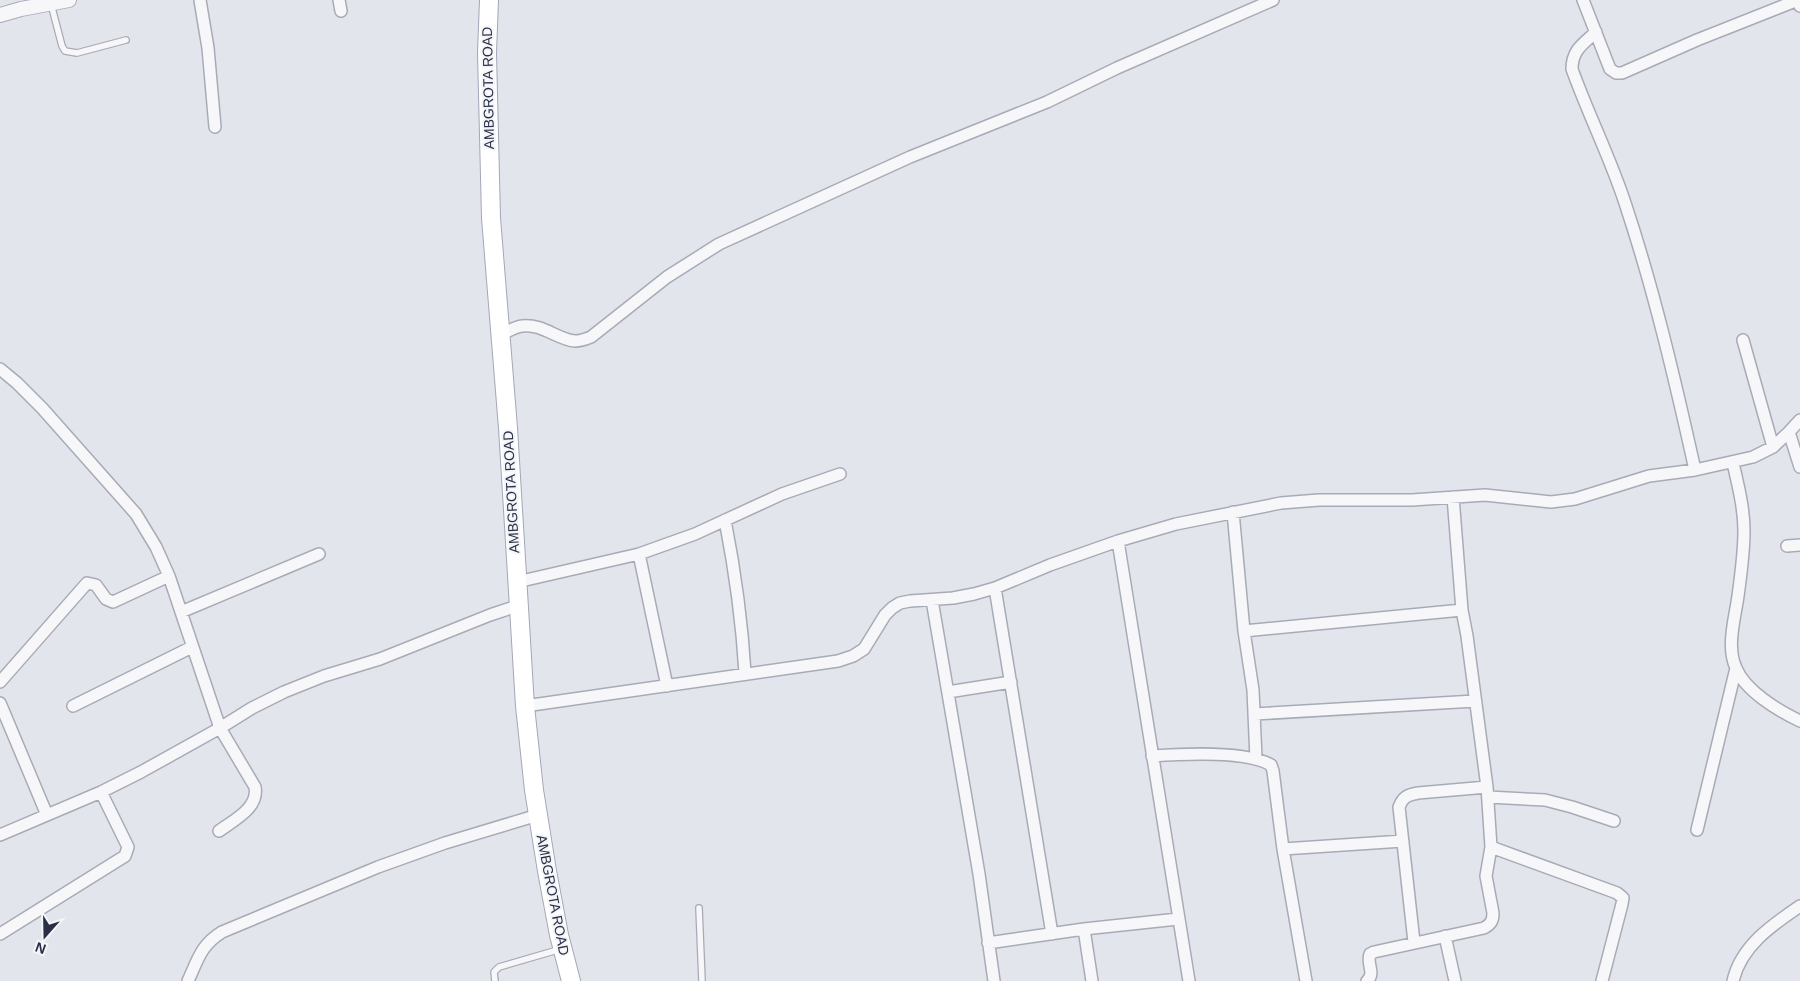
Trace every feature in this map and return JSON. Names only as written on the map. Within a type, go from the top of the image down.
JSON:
[{"type":"main road","name":"AMBGROTA ROAD","points":[[489,0],[487,54],[491,218],[508,428],[525,706],[538,814],[552,897],[571,981]]},
{"type":"street","points":[[0,15],[69,0]]},
{"type":"street","points":[[200,0],[208,48],[216,127]]},
{"type":"street","points":[[500,336],[522,326],[544,329],[574,341],[591,337],[666,277],[719,244],[910,157],[1047,102],[1117,68],[1273,0]]},
{"type":"street","points":[[1583,0],[1610,69],[1616,73],[1622,73],[1697,40],[1798,0],[1800,6]]},
{"type":"street","points":[[1596,32],[1576,51],[1572,59],[1572,69],[1624,201],[1642,256],[1675,381],[1695,470]]},
{"type":"street","points":[[1743,340],[1773,446]]},
{"type":"street","points":[[0,369],[42,408],[136,514],[156,546],[169,576],[220,728],[256,787],[257,794],[251,806],[219,831]]},
{"type":"street","points":[[525,706],[838,661],[853,656],[864,649],[885,615],[900,603],[974,594],[995,588],[1050,565],[1118,541],[1176,524],[1281,503],[1310,501],[1412,500],[1485,495],[1551,502],[1575,499],[1649,476],[1695,470],[1753,457],[1773,446],[1800,420]]},
{"type":"street","points":[[1789,432],[1800,467]]},
{"type":"street","points":[[1733,463],[1742,502],[1744,529],[1743,559],[1732,650],[1736,668],[1747,684],[1766,701],[1800,721]]},
{"type":"street","points":[[518,582],[639,554],[695,534],[745,509],[782,494],[840,474]]},
{"type":"street","points":[[1367,981],[1372,973],[1368,958],[1370,954],[1414,942],[1484,928],[1493,919],[1486,876],[1491,848],[1488,792],[1462,610],[1453,497]]},
{"type":"street","points":[[1233,512],[1244,631],[1255,714],[1256,759]]},
{"type":"street","points":[[725,520],[740,611],[745,673]]},
{"type":"street","points":[[1118,541],[1189,981]]},
{"type":"street","points":[[1787,546],[1800,545]]},
{"type":"street","points":[[181,612],[318,554]]},
{"type":"street","points":[[639,554],[667,686]]},
{"type":"street","points":[[0,682],[87,583],[96,585],[106,599],[113,602],[169,576]]},
{"type":"street","points":[[995,588],[1052,934]]},
{"type":"street","points":[[932,600],[979,874],[994,981]]},
{"type":"street","points":[[0,835],[101,792],[284,692],[324,676],[384,657],[520,605]]},
{"type":"street","points":[[1244,631],[1462,610]]},
{"type":"street","points":[[73,706],[192,648]]},
{"type":"street","points":[[1697,830],[1736,668]]},
{"type":"street","points":[[948,692],[1011,682]]},
{"type":"street","points":[[1255,714],[1475,701]]},
{"type":"street","points":[[0,703],[46,815]]},
{"type":"street","points":[[1152,756],[1185,754],[1256,759],[1271,766],[1283,850],[1306,981]]},
{"type":"street","points":[[0,934],[125,856],[128,847],[101,792]]},
{"type":"street","points":[[1414,942],[1399,807],[1402,798],[1408,795],[1488,792],[1545,800],[1572,807],[1614,822]]},
{"type":"street","points":[[188,981],[201,952],[209,940],[222,932],[386,864],[445,843],[538,814]]},
{"type":"street","points":[[1283,850],[1403,841]]},
{"type":"street","points":[[1491,848],[1617,893],[1622,898],[1602,981]]},
{"type":"street","points":[[1733,981],[1744,955],[1756,941],[1800,906]]},
{"type":"street","points":[[988,943],[1084,929],[1178,919]]},
{"type":"street","points":[[1084,929],[1092,981]]},
{"type":"street","points":[[1445,936],[1455,981]]},
{"type":"lane","points":[[50,4],[65,51],[77,53],[126,40]]},
{"type":"lane","points":[[699,908],[702,981]]},
{"type":"lane","points":[[495,981],[494,972],[499,966],[563,948]]}]
